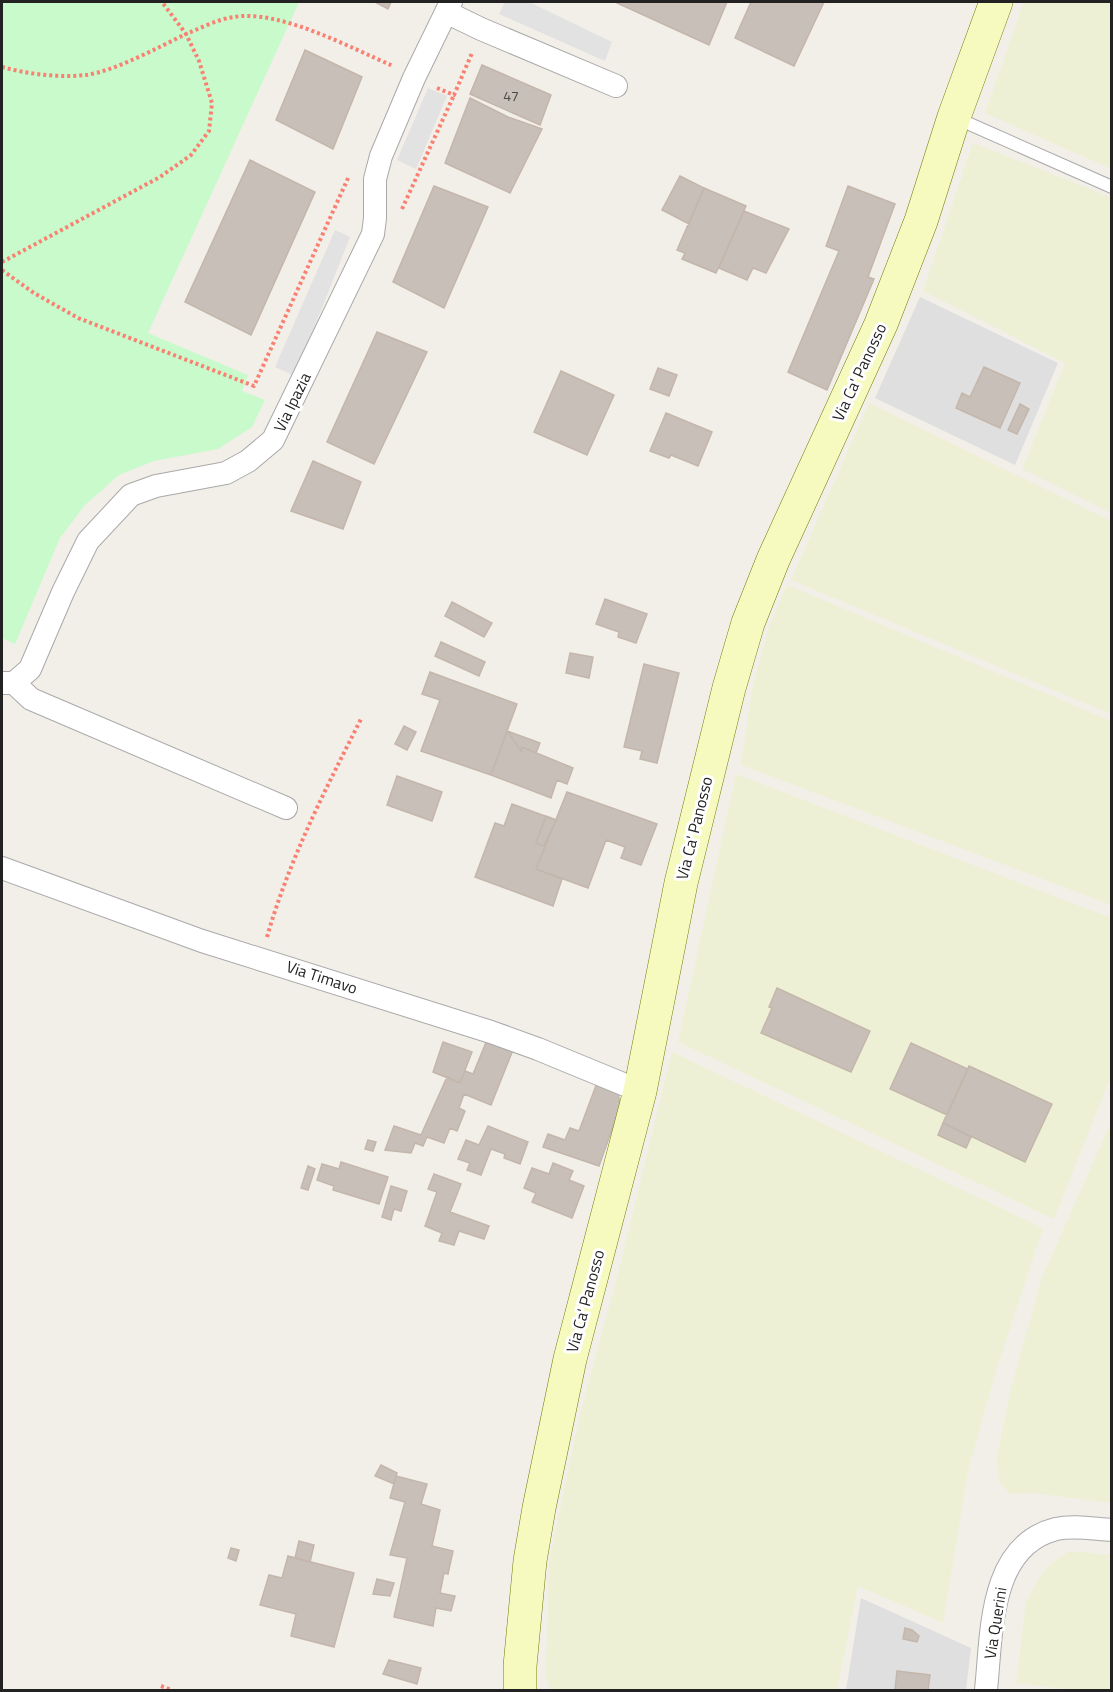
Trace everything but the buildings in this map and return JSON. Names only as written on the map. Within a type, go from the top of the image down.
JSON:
[{"type":"street","name":"Via Ca' Panosso","points":[[520,1690],[520,1666],[530,1561],[538,1508],[570,1359],[640,1091],[681,883],[729,688],[748,623],[788,528],[881,324],[921,221],[993,2]]},
{"type":"street","name":"Via Ipazia","points":[[286,808],[31,699],[8,683],[30,669],[88,541],[131,495],[156,486],[226,473],[248,461],[273,440],[373,234],[375,179],[381,156],[414,78],[448,7],[481,29],[616,86]]},
{"type":"street","name":"Via Timavo","points":[[2,868],[202,941],[491,1032],[640,1091]]},
{"type":"street","name":"Via Querini","points":[[986,1690],[996,1601],[1004,1574],[1018,1551],[1035,1538],[1057,1529],[1112,1530]]},
{"type":"lane","points":[[954,117],[1112,186]]},
{"type":"path","points":[[2,262],[160,177],[191,155],[209,131],[213,103],[199,61],[186,34],[162,2]]},
{"type":"path","points":[[2,67],[22,72],[87,75],[124,63],[186,34],[233,17],[255,16],[295,25],[399,68],[414,78],[454,95],[481,29]]},
{"type":"path","points":[[2,270],[34,293],[78,318],[254,386],[351,170]]},
{"type":"path","points":[[261,958],[279,896],[320,801],[361,719]]},
{"type":"path","points":[[161,1686],[172,1690]]},
{"type":"shaded area","points":[[505,2],[529,2],[612,42],[605,61],[499,14]]},
{"type":"shaded area","points":[[428,88],[447,96],[416,169],[397,160]]},
{"type":"shaded area","points":[[335,230],[350,237],[295,376],[275,367]]},
{"type":"shaded area","points":[[920,297],[1058,363],[1015,465],[875,398]]},
{"type":"shaded area","points":[[861,1598],[971,1648],[966,1690],[846,1690]]},
{"type":"green space","points":[[2,2],[299,2],[148,333],[248,375],[242,391],[265,400],[252,427],[218,449],[154,461],[119,475],[85,505],[60,538],[15,644],[2,638]]},
{"type":"green space","points":[[1024,2],[1111,2],[1111,169],[985,113]]},
{"type":"green space","points":[[973,143],[1111,197],[1111,513],[1022,469],[1065,363],[923,291]]},
{"type":"green space","points":[[869,403],[1111,521],[1111,714],[791,580]]},
{"type":"green space","points":[[787,585],[1111,721],[1111,905],[741,765],[752,690],[769,626]]},
{"type":"green space","points":[[736,774],[1111,918],[1111,1076],[1054,1219],[678,1042]]},
{"type":"green space","points":[[672,1052],[1043,1228],[995,1374],[968,1471],[943,1623],[858,1586],[837,1690],[550,1690],[546,1676],[549,1562],[579,1419],[618,1273]]},
{"type":"green space","points":[[1111,1122],[1111,1503],[1033,1493],[1011,1494],[1000,1484],[996,1463],[1011,1387],[1042,1277]]},
{"type":"green space","points":[[1069,1551],[1111,1555],[1111,1690],[1073,1690],[1016,1683],[1026,1601],[1050,1564]]}]
